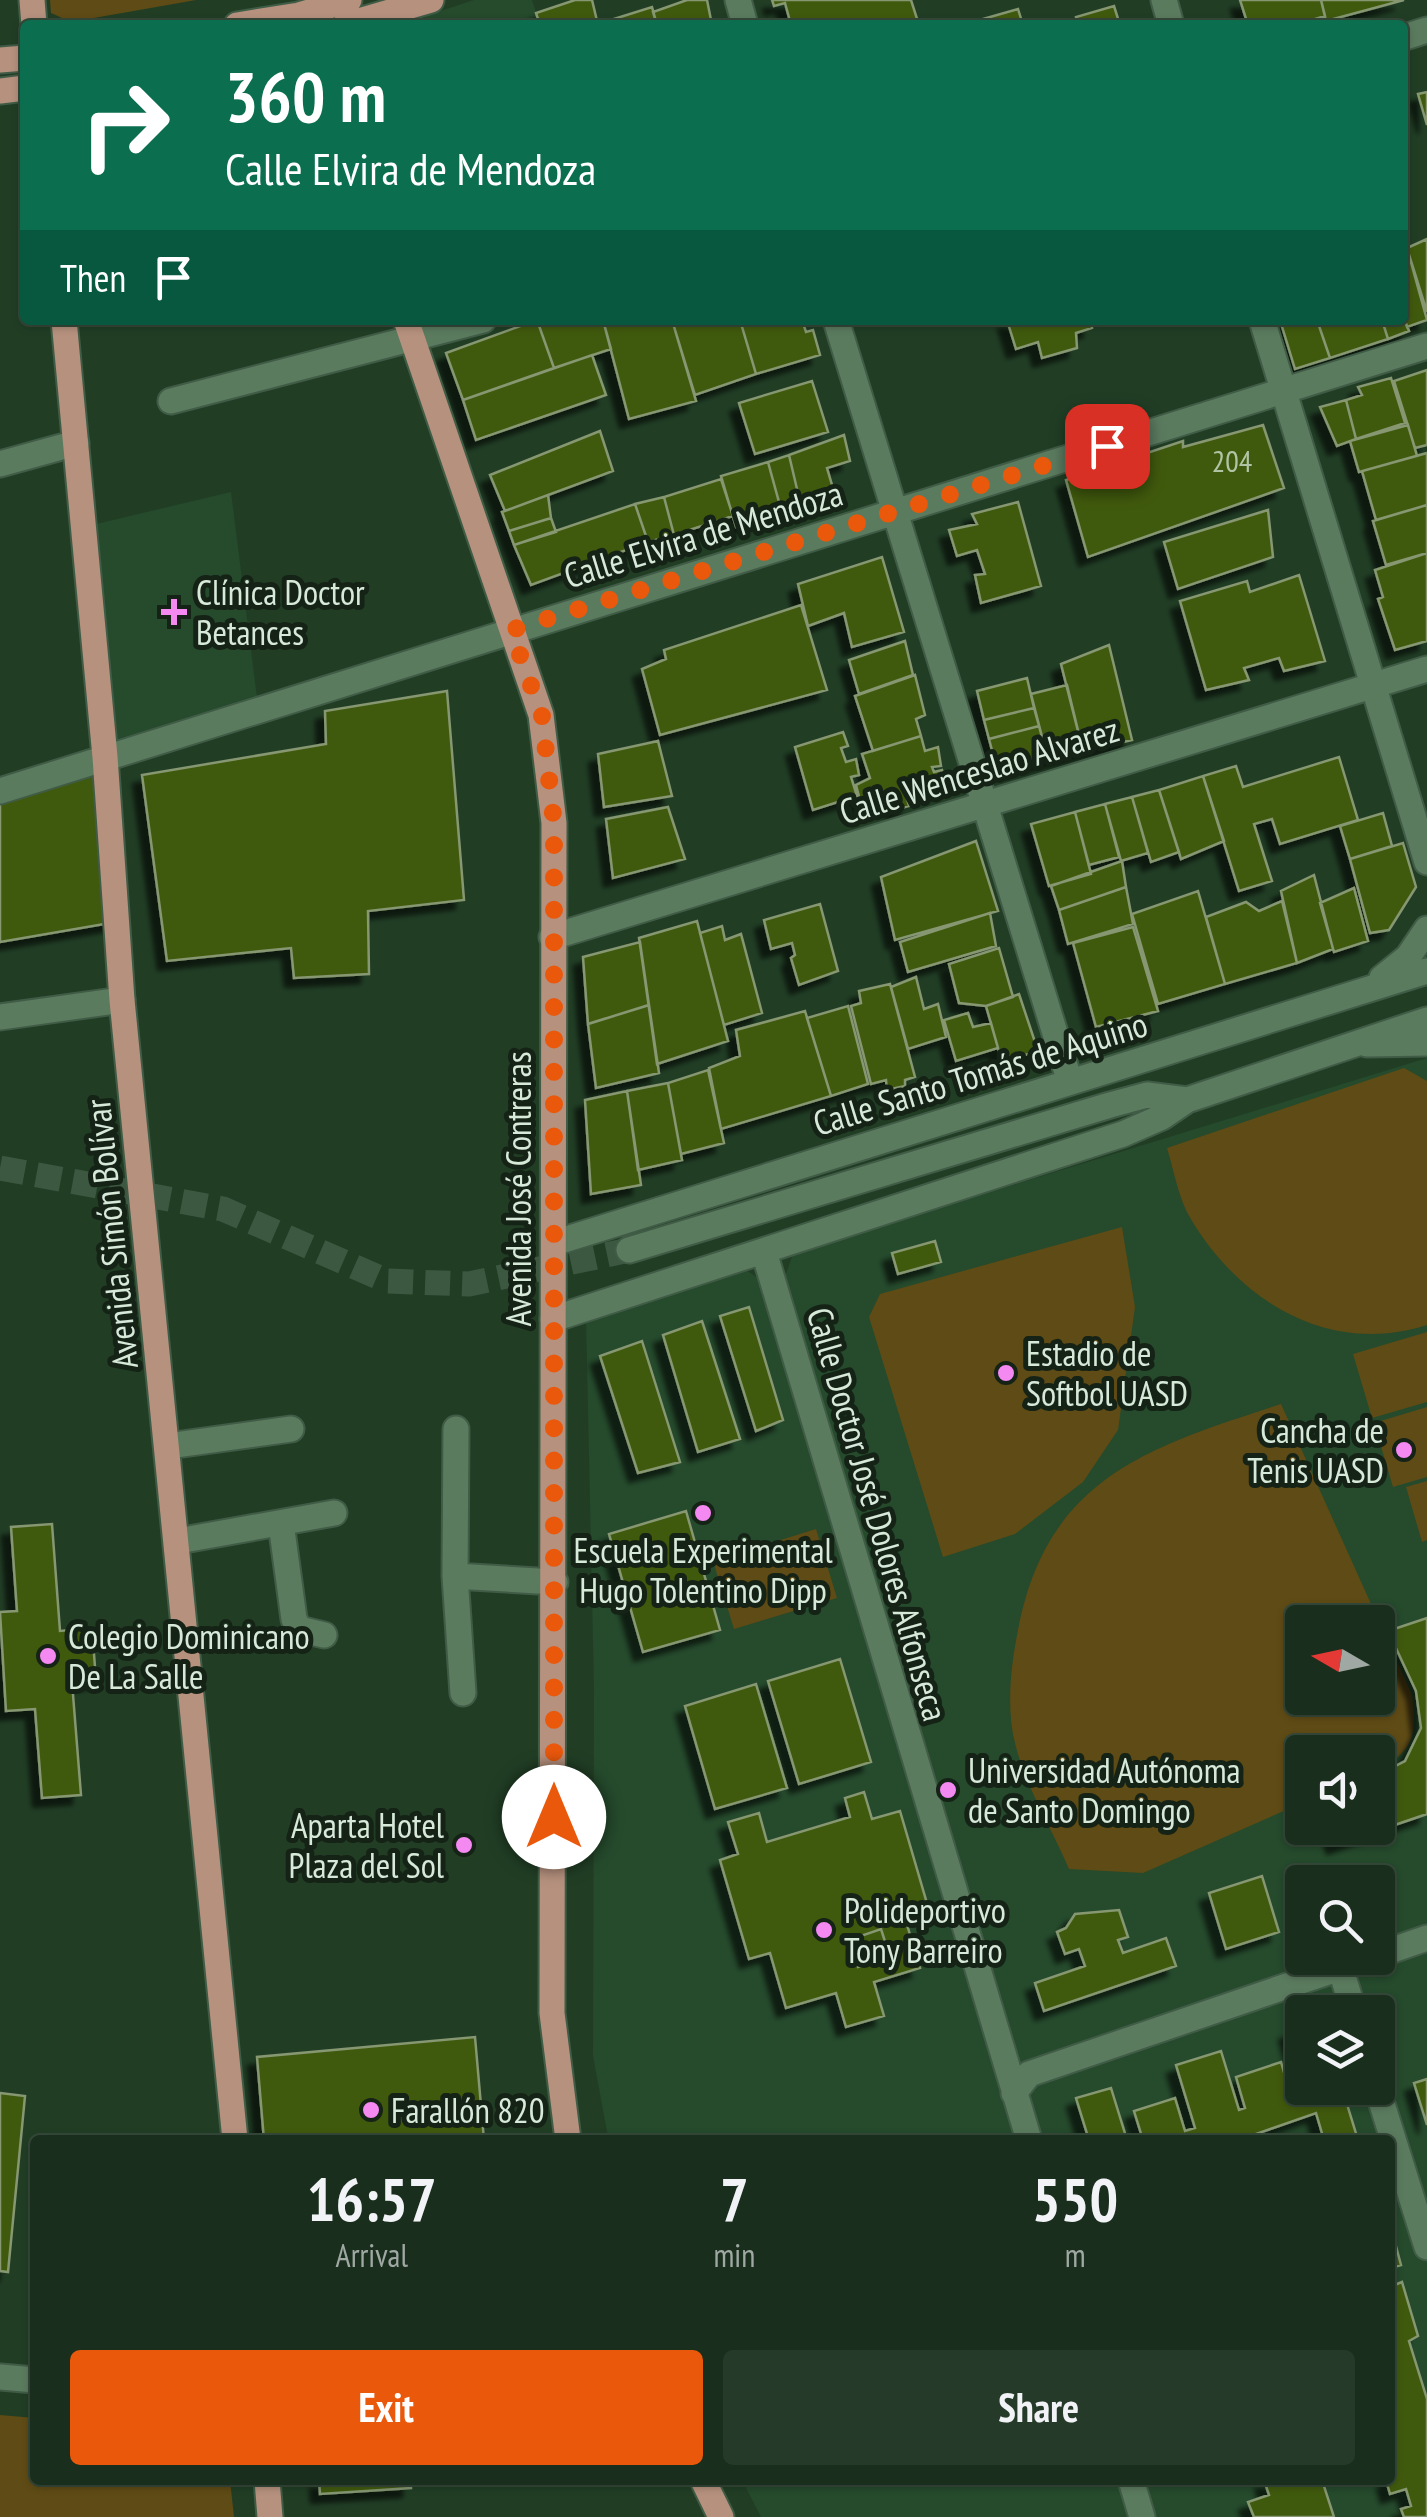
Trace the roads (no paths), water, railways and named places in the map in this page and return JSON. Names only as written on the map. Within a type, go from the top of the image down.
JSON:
[{"type":"main road","points":[[262,20],[349,0]]},
{"type":"main road","points":[[362,20],[431,0]]},
{"type":"main road","name":"Avenida Simón Bolívar","points":[[64,325],[105,757],[122,1000],[235,2135]]},
{"type":"main road","name":"Avenida José Contreras","points":[[409,331],[542,716],[554,823],[552,2013],[567,2135]]},
{"type":"main road","points":[[267,2485],[270,2517]]},
{"type":"main road","points":[[705,2485],[721,2517]]},
{"type":"street","points":[[170,401],[409,331],[449,325]]},
{"type":"street","points":[[838,325],[1070,1082]]},
{"type":"street","points":[[1264,325],[1427,862]]},
{"type":"street","name":"Calle Elvira de Mendoza","points":[[0,790],[1427,346]]},
{"type":"street","points":[[0,464],[76,443]]},
{"type":"street","name":"Calle Wenceslao Alvarez","points":[[552,938],[1427,669]]},
{"type":"street","points":[[1374,985],[1408,957],[1427,929]]},
{"type":"street","name":"Calle Santo Tomás de Aquino","points":[[554,1242],[1427,971]]},
{"type":"street","points":[[0,1017],[122,1000]]},
{"type":"street","points":[[1400,1026],[1427,1001]]},
{"type":"street","points":[[552,1318],[1123,1134],[1162,1118],[1187,1100],[1427,1020]]},
{"type":"street","points":[[1357,1043],[1427,1043]]},
{"type":"street","points":[[630,1250],[1110,1104],[1147,1096],[1187,1100]]},
{"type":"street","name":"Calle Doctor José Dolores Alfonseca","points":[[764,1252],[1027,2135]]},
{"type":"street","points":[[456,1428],[455,1576],[463,1692]]},
{"type":"street","points":[[168,1446],[291,1429]]},
{"type":"street","points":[[178,1541],[334,1513]]},
{"type":"street","points":[[282,1523],[294,1619],[298,1629],[324,1634]]},
{"type":"street","points":[[455,1576],[555,1582]]},
{"type":"street","points":[[1395,1948],[1427,1938]]},
{"type":"street","points":[[1014,2093],[1028,2074],[1317,1975]]},
{"type":"street","points":[[1383,2105],[1392,2135]]},
{"type":"street","points":[[1395,2143],[1427,2247]]},
{"type":"street","points":[[0,2377],[30,2380]]},
{"type":"street","points":[[1132,2485],[1142,2517]]},
{"type":"tunnel","points":[[0,1168],[223,1209],[387,1281],[469,1284],[629,1250]]},
{"type":"place","name":"Clínica Doctor Betances","points":[[174,612]]},
{"type":"place","name":"Estadio de Softbol UASD","points":[[1006,1373]]},
{"type":"place","name":"Cancha de Tenis UASD","points":[[1404,1450]]},
{"type":"place","name":"Escuela Experimental Hugo Tolentino Dipp","points":[[703,1513]]},
{"type":"place","name":"Colegio Dominicano De La Salle","points":[[48,1656]]},
{"type":"place","name":"Universidad Autónoma de Santo Domingo","points":[[948,1790]]},
{"type":"place","name":"Aparta Hotel Plaza del Sol","points":[[464,1845]]},
{"type":"place","name":"Polideportivo Tony Barreiro","points":[[824,1930]]},
{"type":"place","name":"Farallón 820","points":[[371,2110]]}]
